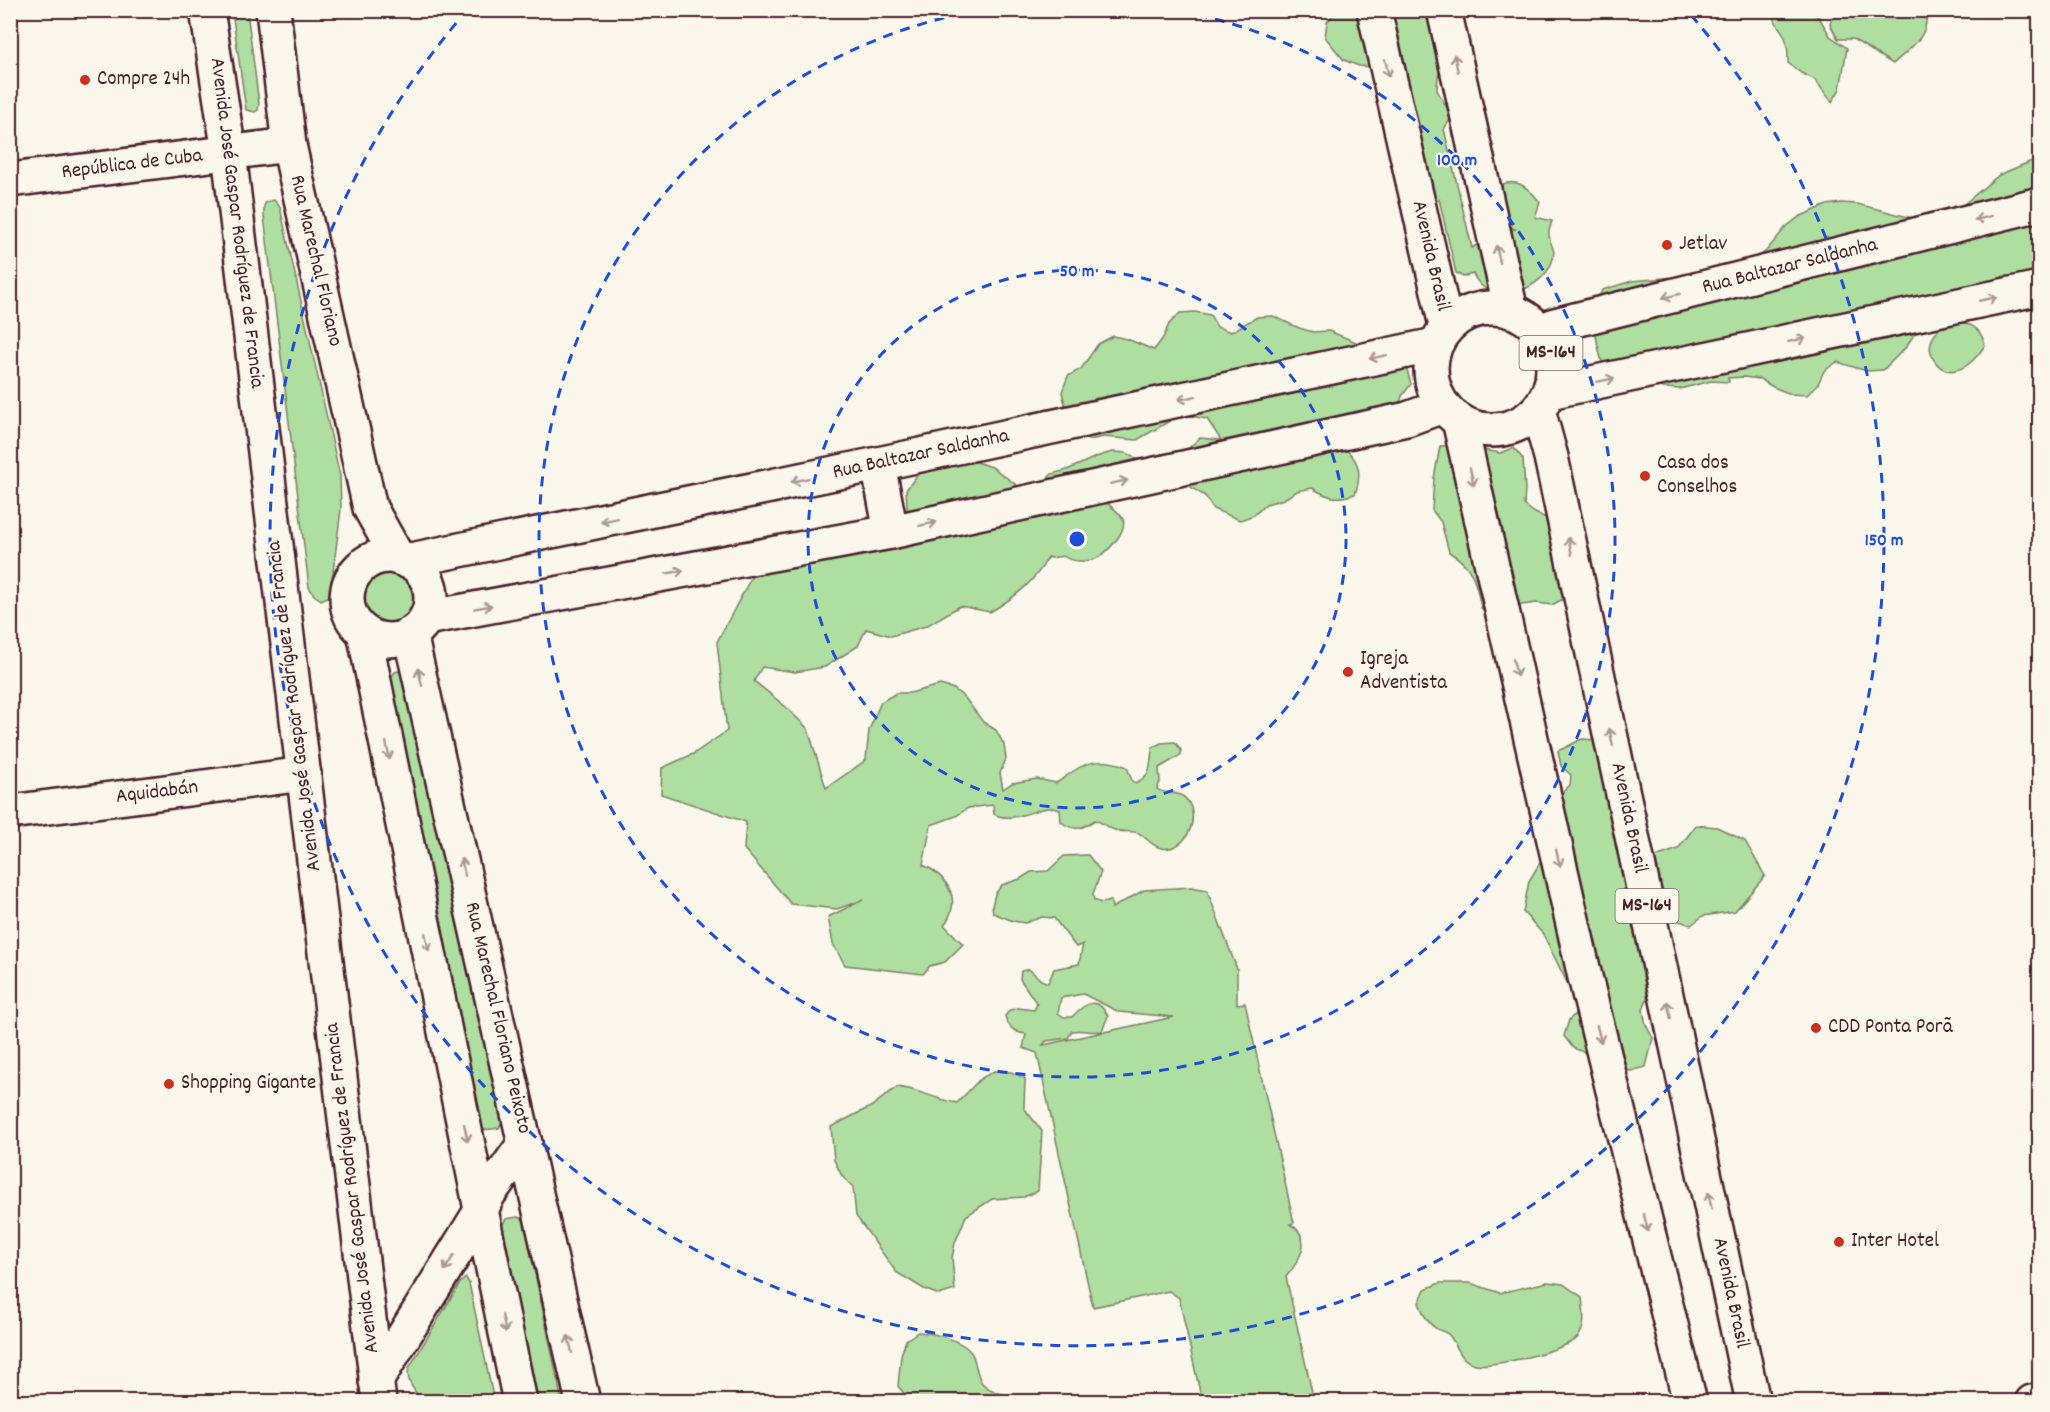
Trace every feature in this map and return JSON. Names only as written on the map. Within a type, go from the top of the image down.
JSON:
[{"type":"main road","name":"Avenida José Gaspar Rodríguez de Francia","points":[[207,10],[229,153],[378,1391]]},
{"type":"main road","name":"Rua Marechal Floriano","points":[[273,10],[289,145],[370,508],[402,559]]},
{"type":"main road","name":"Avenida Brasil","points":[[1374,10],[1441,336]]},
{"type":"main road","name":"MS-164","points":[[1444,10],[1511,311],[1525,316],[1541,331],[1551,350],[1554,371],[1544,401]]},
{"type":"main road","name":"República de Cuba","points":[[10,180],[289,145]]},
{"type":"main road","name":"Rua Baltazar Saldanha","points":[[1541,331],[1555,325],[2040,204]]},
{"type":"main road","points":[[418,626],[430,604],[429,587],[423,575],[414,565],[402,559],[378,558],[361,567],[349,585],[347,598],[348,611],[355,624],[364,632],[379,639],[400,639],[418,626],[891,532],[1407,419],[1451,413],[1478,429],[1500,429],[1521,423],[1544,401],[2040,288]]},
{"type":"main road","points":[[1511,311],[1484,308],[1463,314],[1441,336],[1431,366],[1433,387],[1451,413],[1585,977],[1690,1401]]},
{"type":"main road","name":"Rua Baltazar Saldanha","points":[[402,559],[878,464],[1441,336]]},
{"type":"main road","name":"Avenida Brasil","points":[[1544,401],[1554,469],[1753,1401]]},
{"type":"main road","points":[[878,464],[891,532]]},
{"type":"main road","name":"Rua Marechal Floriano","points":[[361,567],[370,508]]},
{"type":"main road","name":"Rua Marechal Floriano Peixoto","points":[[418,626],[525,1143],[583,1401]]},
{"type":"main road","points":[[364,632],[520,1401]]},
{"type":"main road","name":"Aquidabán","points":[[10,812],[303,774]]},
{"type":"main road","points":[[378,1391],[482,1211],[488,1195],[525,1143]]},
{"type":"main road","points":[[2032,1401],[2040,1400]]},
{"type":"green space","points":[[232,11],[247,11],[259,104],[255,112],[246,110]]},
{"type":"green space","points":[[1336,11],[1428,11],[1448,49],[1438,76],[1437,90],[1452,117],[1444,129],[1472,248],[1485,240],[1515,229],[1487,218],[1487,191],[1503,184],[1522,185],[1540,202],[1535,217],[1552,221],[1549,233],[1554,250],[1552,262],[1546,273],[1537,281],[1526,288],[1502,293],[1491,291],[1481,285],[1473,274],[1463,277],[1456,273],[1439,199],[1430,202],[1392,69],[1359,66],[1344,60],[1325,37],[1327,22]]},
{"type":"green space","points":[[1774,11],[1807,11],[1819,17],[1830,36],[1847,48],[1840,89],[1832,102],[1814,79],[1788,63],[1786,40],[1775,20]]},
{"type":"green space","points":[[1835,11],[1925,11],[1926,20],[1918,41],[1893,64],[1853,39],[1838,39],[1830,24]]},
{"type":"green space","points":[[2039,158],[2039,276],[2003,276],[1962,322],[1977,330],[1985,345],[1965,367],[1956,370],[1944,369],[1935,362],[1931,345],[1940,327],[1915,333],[1906,347],[1883,370],[1867,371],[1837,362],[1824,371],[1818,384],[1807,395],[1791,394],[1760,379],[1744,377],[1728,378],[1729,382],[1711,381],[1680,389],[1663,388],[1603,365],[1595,327],[1596,309],[1602,290],[1632,281],[1696,275],[1755,260],[1767,250],[1786,227],[1799,217],[1827,205],[1857,204],[1924,221],[1954,216],[1964,204],[1999,175]]},
{"type":"green space","points":[[274,200],[280,207],[340,476],[341,509],[330,596],[321,600],[309,587],[264,216],[266,202]]},
{"type":"green space","points":[[1195,312],[1210,315],[1217,327],[1231,332],[1257,317],[1273,316],[1313,332],[1329,331],[1398,359],[1407,370],[1411,384],[1402,396],[1394,425],[1339,444],[1351,454],[1359,472],[1355,494],[1338,497],[1328,496],[1312,488],[1297,491],[1284,499],[1266,504],[1254,515],[1240,520],[1213,509],[1205,496],[1180,477],[1185,455],[1194,443],[1200,438],[1221,440],[1207,419],[1190,416],[1173,419],[1137,440],[1104,437],[1089,440],[1073,436],[1062,392],[1068,376],[1081,369],[1098,344],[1113,336],[1154,350],[1169,324],[1180,313]]},
{"type":"green space","points":[[1456,445],[1500,453],[1514,448],[1523,459],[1524,505],[1535,513],[1564,526],[1565,598],[1552,605],[1537,603],[1521,605],[1511,617],[1495,616],[1481,608],[1469,569],[1449,552],[1441,522],[1432,510],[1434,478],[1440,446]]},
{"type":"green space","points":[[1112,452],[1128,454],[1140,463],[1107,480],[1106,502],[1120,514],[1124,524],[1120,535],[1099,557],[1081,561],[1063,556],[1048,557],[1023,589],[990,612],[960,606],[926,626],[891,636],[866,629],[858,646],[825,667],[795,672],[762,667],[754,681],[786,707],[808,729],[826,788],[866,760],[869,730],[881,702],[896,693],[910,693],[940,685],[954,689],[965,698],[983,722],[996,730],[1004,745],[1006,759],[1000,773],[1003,789],[1012,783],[1037,779],[1056,783],[1085,765],[1099,762],[1127,767],[1135,783],[1146,776],[1150,768],[1153,747],[1161,743],[1175,742],[1181,750],[1181,755],[1159,768],[1160,782],[1157,789],[1179,794],[1186,799],[1191,806],[1192,815],[1189,832],[1178,845],[1161,848],[1138,833],[1118,831],[1095,820],[1082,827],[1071,827],[1061,822],[1060,810],[1053,808],[1020,816],[1003,817],[994,814],[993,805],[968,808],[956,816],[931,825],[923,865],[936,872],[950,890],[953,904],[944,925],[963,944],[945,962],[930,966],[923,974],[845,965],[833,944],[828,917],[863,900],[837,909],[791,904],[744,849],[746,822],[661,794],[662,768],[693,754],[727,731],[717,642],[769,544],[909,534],[906,490],[927,462],[963,458],[992,467],[1019,487],[1020,496],[1046,487],[1047,479],[1052,474]]},
{"type":"green space","points":[[389,570],[400,572],[409,578],[415,587],[417,598],[415,609],[409,618],[400,624],[389,626],[378,624],[369,618],[363,609],[361,598],[363,587],[369,578],[378,572]]},
{"type":"green space","points":[[398,671],[406,675],[502,1122],[499,1128],[483,1130],[480,1126],[390,679]]},
{"type":"green space","points":[[1582,739],[1595,740],[1603,769],[1605,792],[1650,859],[1678,849],[1696,825],[1717,827],[1745,841],[1765,876],[1735,911],[1703,916],[1691,925],[1676,920],[1660,923],[1653,981],[1643,1010],[1646,1025],[1653,1038],[1646,1067],[1631,1071],[1616,1070],[1573,1048],[1564,1036],[1569,1020],[1580,1009],[1543,934],[1523,912],[1529,881],[1544,856],[1560,795],[1570,785],[1571,775],[1561,766],[1558,751]]},
{"type":"green space","points":[[1088,855],[1101,872],[1093,894],[1094,900],[1101,903],[1111,901],[1112,908],[1144,890],[1191,887],[1207,890],[1237,969],[1237,1004],[1245,1003],[1294,1223],[1290,1224],[1297,1230],[1303,1242],[1300,1256],[1286,1277],[1314,1401],[1202,1401],[1179,1298],[1169,1291],[1093,1307],[1037,1053],[1023,1048],[1026,1034],[1012,1029],[1005,1016],[1010,1010],[1018,1008],[1034,1010],[1037,1004],[1020,979],[1021,971],[1029,969],[1048,983],[1054,969],[1079,964],[1083,944],[1076,947],[1054,918],[1042,917],[1025,923],[1013,921],[993,913],[992,906],[995,894],[1002,885],[1020,879],[1031,872],[1048,871],[1064,856]],"holes":[[[1083,994],[1119,1012],[1174,1017],[1043,1045],[1046,1041],[1068,1038],[1072,1031],[1102,1031],[1108,1016],[1100,1005],[1091,1003],[1072,1017],[1064,1017],[1058,1013],[1061,998]]]},
{"type":"green space","points":[[994,1071],[1011,1072],[1025,1078],[1024,1108],[1042,1131],[1038,1191],[1024,1197],[992,1199],[966,1216],[955,1243],[952,1258],[955,1290],[939,1295],[896,1272],[856,1216],[853,1187],[842,1176],[834,1160],[831,1127],[872,1106],[897,1087],[957,1103],[980,1079]]},
{"type":"green space","points":[[517,1217],[524,1221],[562,1401],[538,1401],[501,1227],[506,1219]]},
{"type":"green space","points":[[466,1278],[469,1283],[494,1401],[422,1401],[408,1377],[409,1368],[460,1283]]},
{"type":"green space","points":[[1547,1282],[1563,1284],[1582,1297],[1584,1318],[1581,1333],[1572,1342],[1561,1347],[1497,1363],[1476,1364],[1466,1360],[1449,1335],[1428,1321],[1419,1303],[1425,1289],[1440,1283],[1470,1283],[1500,1293]]},
{"type":"green space","points":[[918,1332],[940,1336],[964,1346],[973,1356],[982,1383],[1015,1401],[911,1402],[898,1386],[901,1355],[906,1340]]},
{"type":"place","name":"Compre 24h","points":[[85,80]]},
{"type":"place","name":"Jetlav","points":[[1667,245]]},
{"type":"place","name":"Casa dos Conselhos","points":[[1645,476]]},
{"type":"place","name":"Igreja Adventista","points":[[1348,672]]},
{"type":"place","name":"CDD Ponta Porã","points":[[1816,1028]]},
{"type":"place","name":"Shopping Gigante","points":[[169,1084]]},
{"type":"place","name":"Inter Hotel","points":[[1839,1242]]}]
